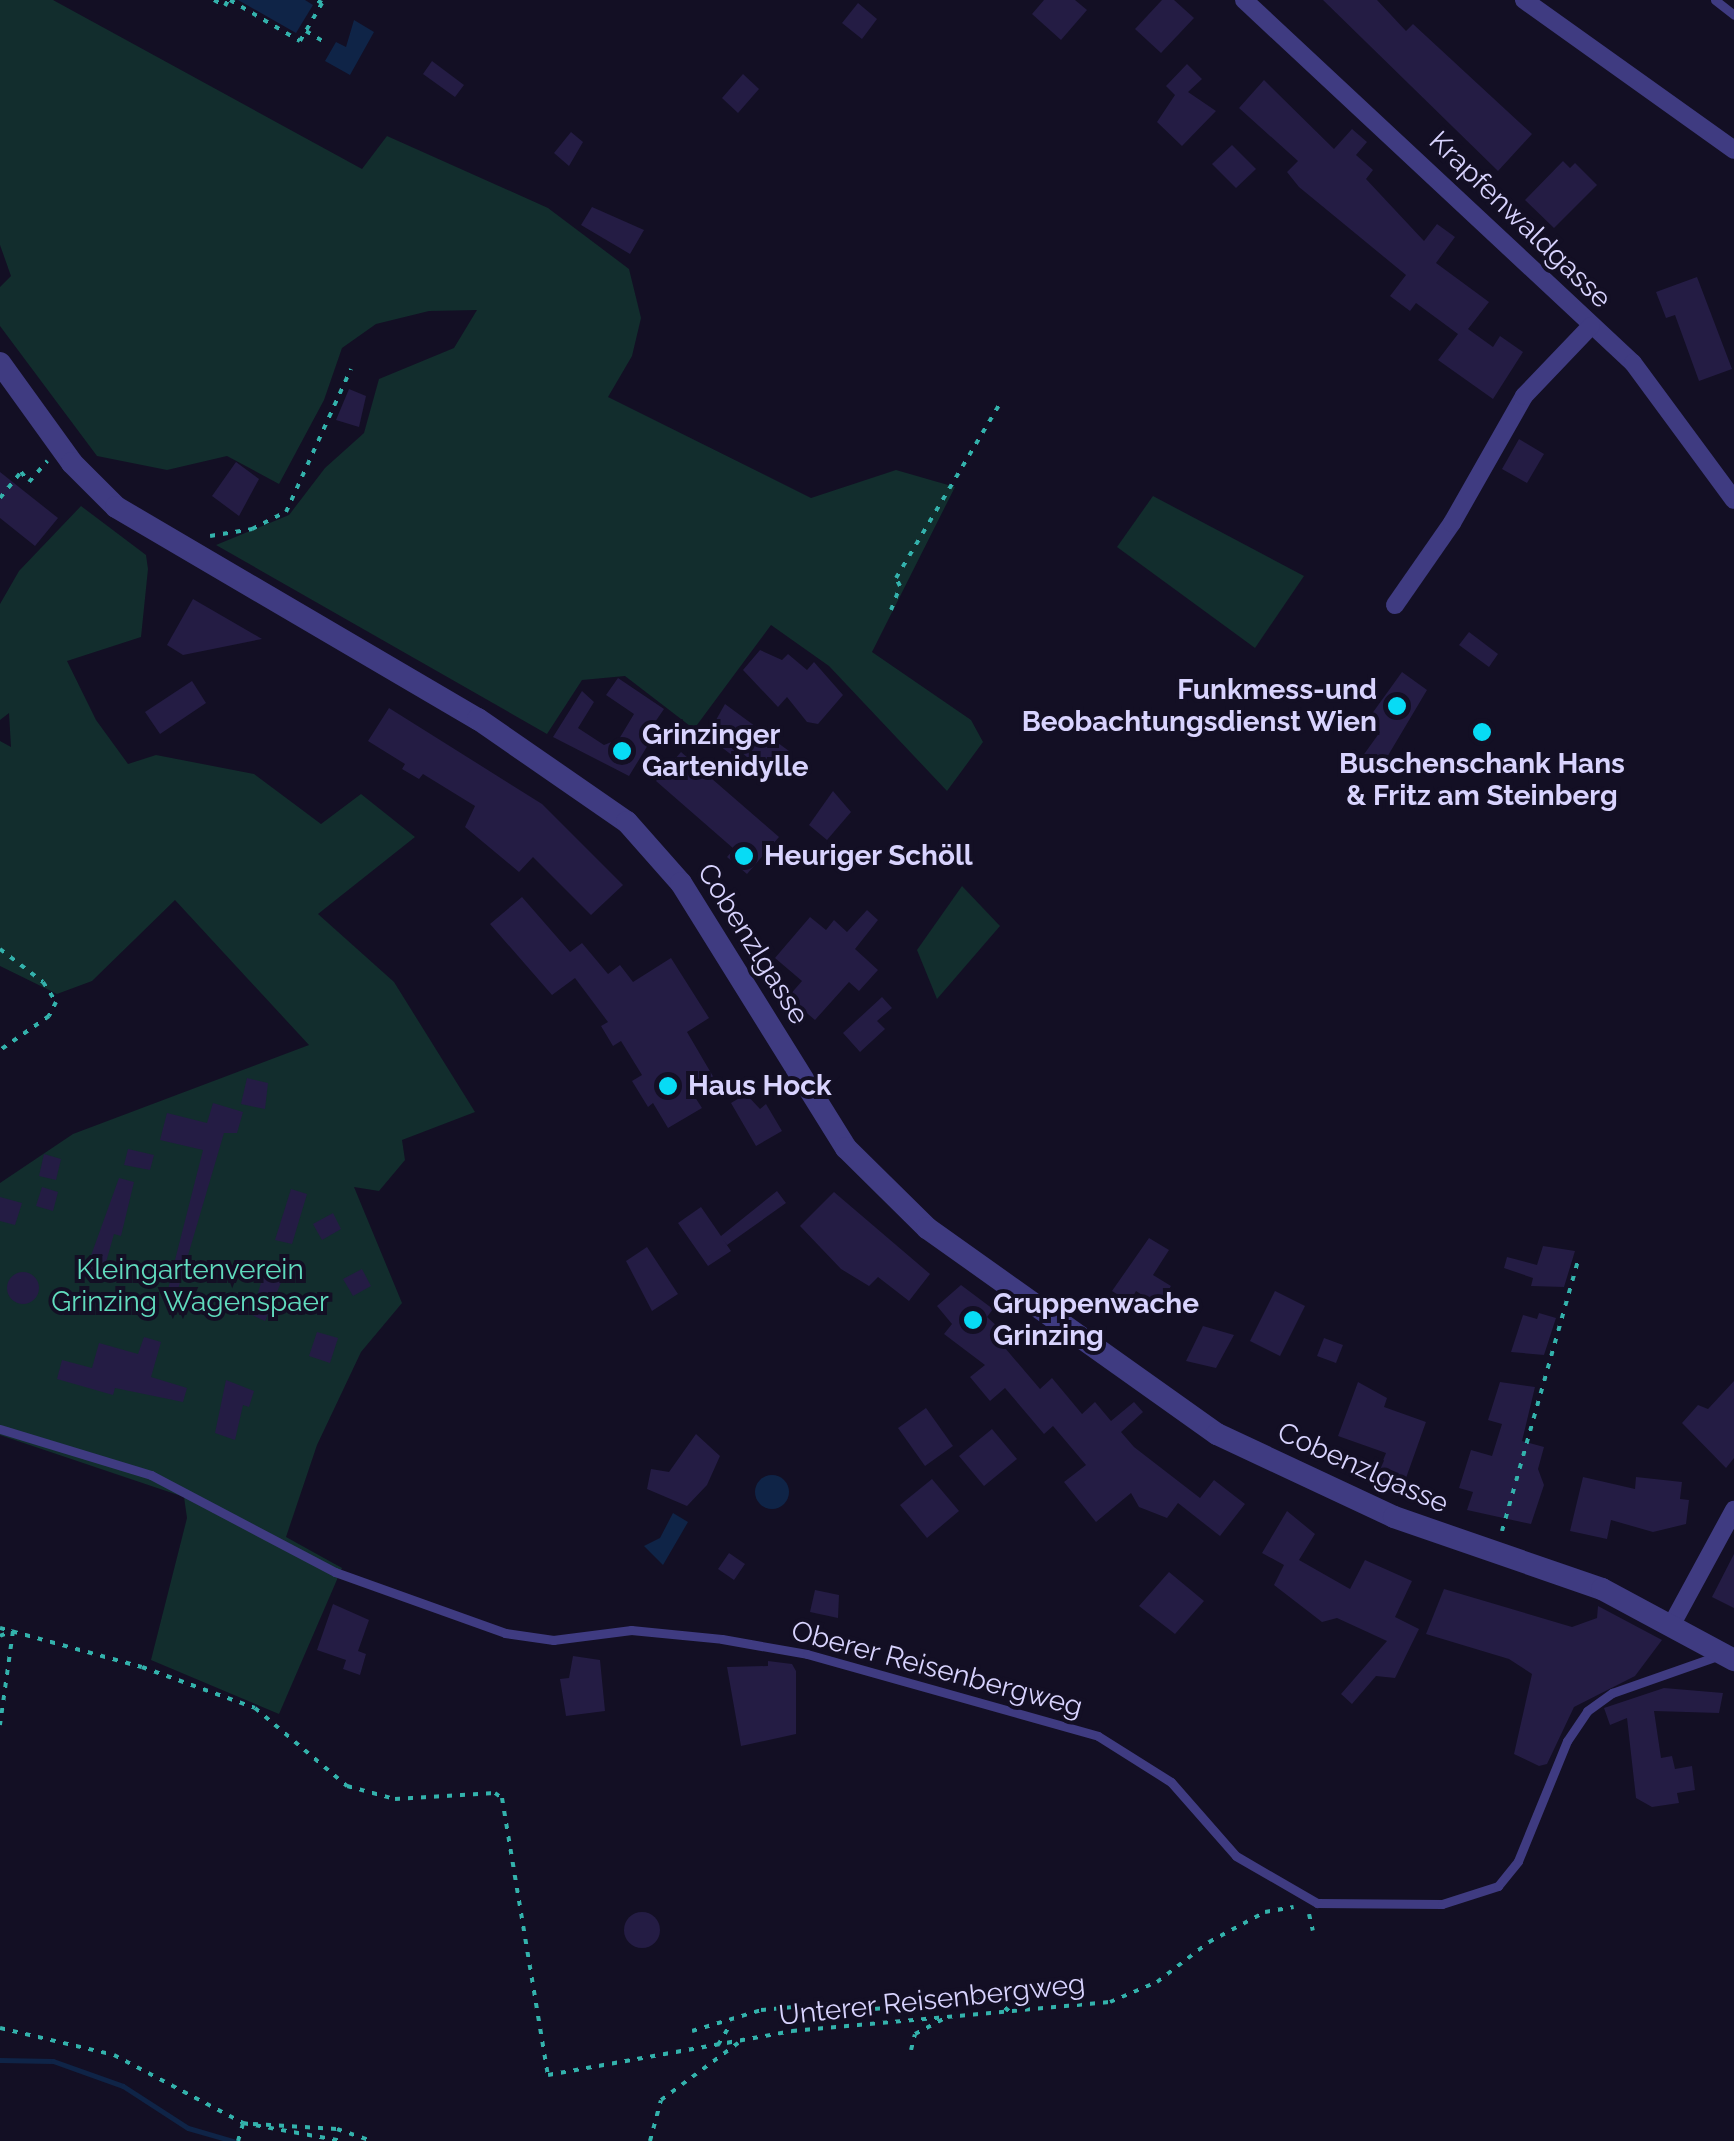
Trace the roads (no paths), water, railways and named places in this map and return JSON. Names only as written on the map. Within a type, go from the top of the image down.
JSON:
[{"type":"street","name":"Krapfenwaldgasse","points":[[1244,0],[1646,379],[1734,500]]},
{"type":"street","points":[[1524,0],[1734,150]]},
{"type":"street","points":[[1395,605],[1452,523],[1524,396],[1591,326]]},
{"type":"street","name":"Cobenzlgasse","points":[[0,364],[60,446],[116,507],[195,557],[478,719],[614,809],[681,883],[846,1148],[927,1228],[1217,1434],[1330,1490],[1495,1554],[1602,1589],[1728,1657]]},
{"type":"street","points":[[1672,1624],[1734,1510]]},
{"type":"lane","points":[[1716,0],[1734,15]]},
{"type":"lane","name":"Oberer Reisenbergweg","points":[[0,1430],[151,1475],[334,1572],[504,1634],[554,1640],[631,1630],[722,1639],[807,1654],[1098,1736],[1172,1782],[1236,1856],[1312,1904],[1442,1904],[1498,1886],[1518,1861],[1567,1741],[1587,1711],[1612,1694],[1728,1657]]},
{"type":"water","points":[[238,0],[305,0],[313,5],[296,33]]},
{"type":"water","points":[[354,20],[374,32],[350,75],[325,61],[336,42],[346,47]]},
{"type":"water","points":[[772,1475],[784,1480],[789,1492],[784,1504],[772,1509],[760,1504],[755,1492],[760,1480]]},
{"type":"water","points":[[673,1513],[688,1522],[663,1565],[644,1546],[660,1538]]},
{"type":"waterway","points":[[0,2060],[53,2061],[123,2086],[188,2128],[233,2141]]},
{"type":"place","name":"Funkmess-und Beobachtungsdienst Wien","points":[[1397,706]]},
{"type":"place","name":"Buschenschank Hans & Fritz am Steinberg","points":[[1482,732]]},
{"type":"place","name":"Grinzinger Gartenidylle","points":[[622,751]]},
{"type":"place","name":"Heuriger Schöll","points":[[744,856]]},
{"type":"place","name":"Haus Hock","points":[[668,1086]]},
{"type":"place","name":"Gruppenwache Grinzing","points":[[973,1320]]},
{"type":"park label","name":"Kleingartenverein Grinzing Wagenspaer","points":[[190,1286]]}]
